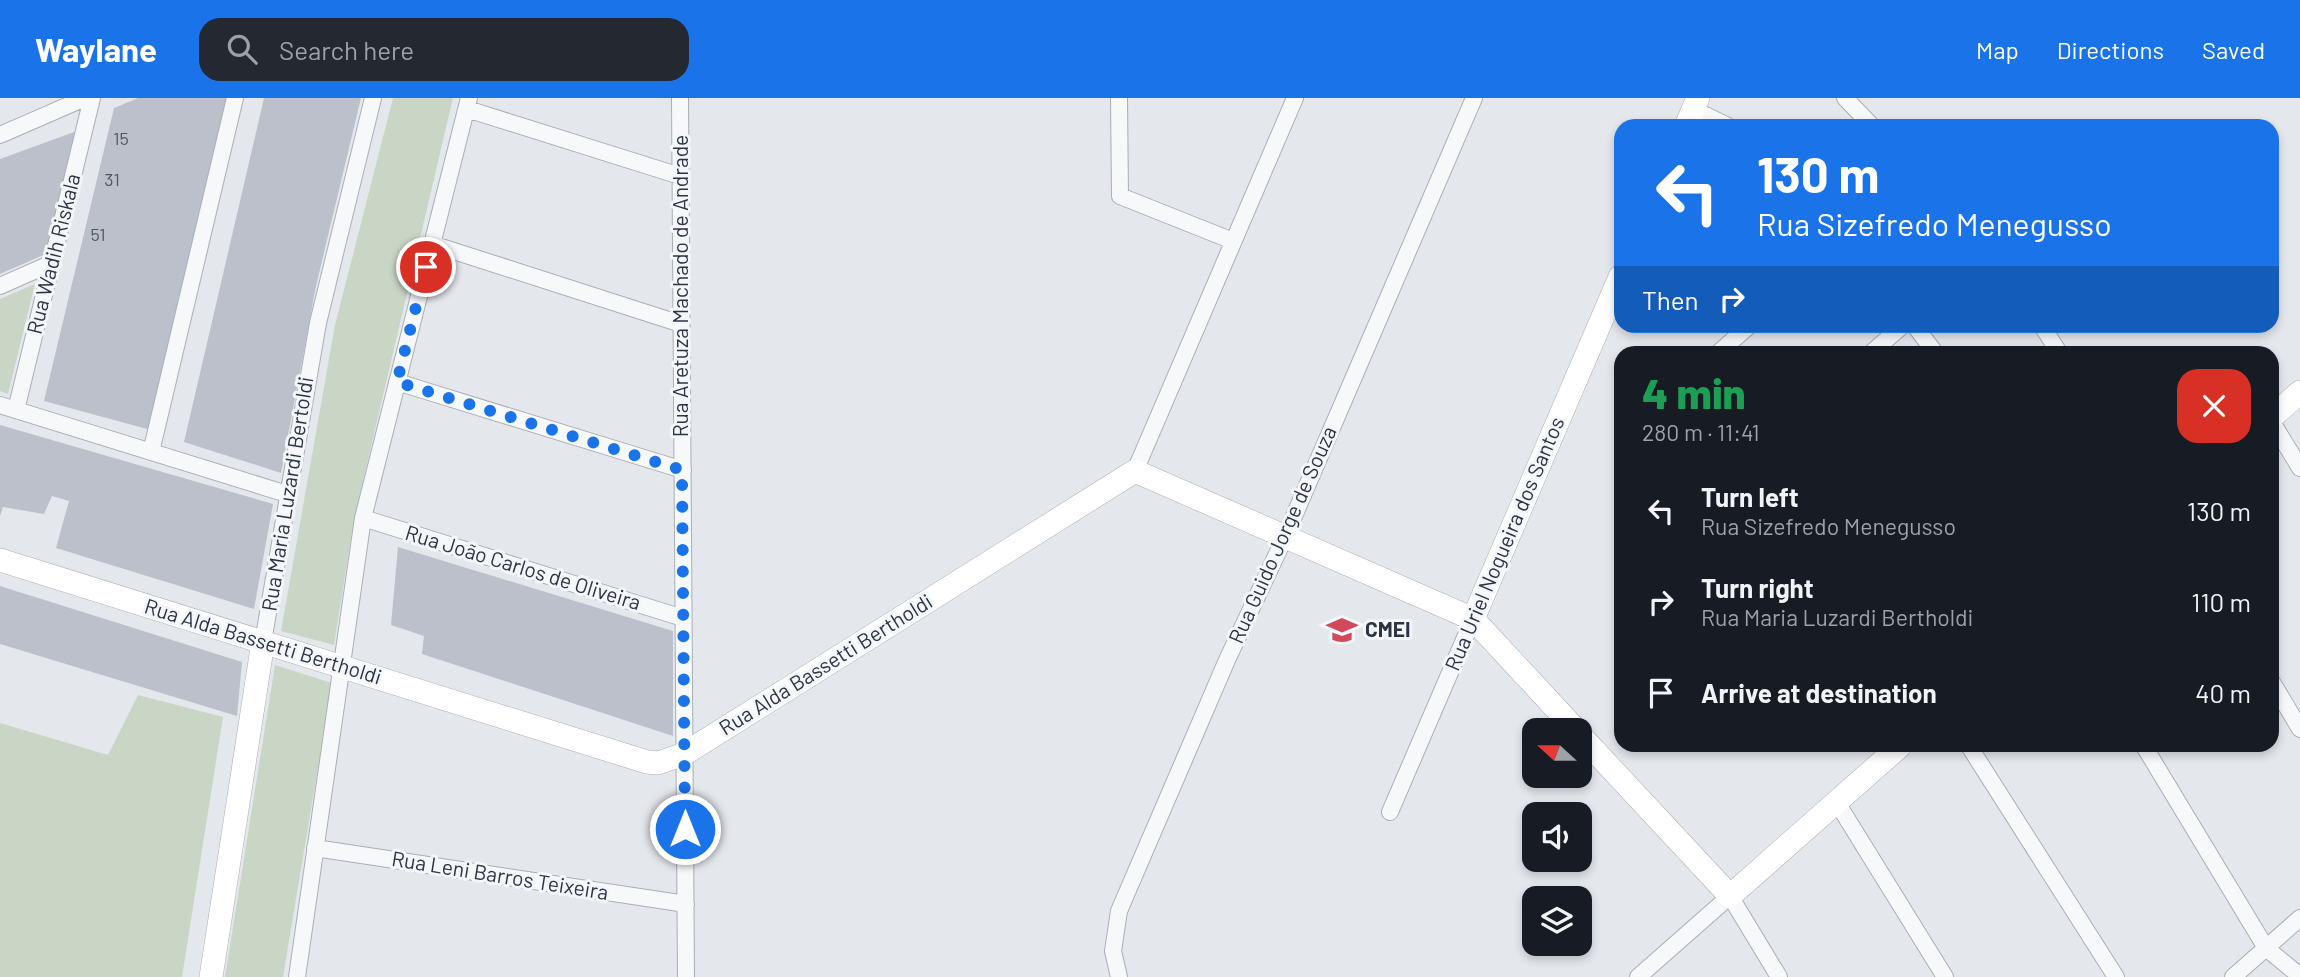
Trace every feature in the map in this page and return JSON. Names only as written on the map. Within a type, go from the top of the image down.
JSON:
[{"type":"street","points":[[0,135],[85,98]]},
{"type":"street","name":"Rua Wadih Riskala","points":[[8,408],[52,263],[92,98]]},
{"type":"street","points":[[151,452],[235,98]]},
{"type":"street","name":"Rua Maria Luzardi Bertoldi","points":[[211,977],[287,494],[318,323],[373,98]]},
{"type":"street","name":"Rua Aretuza Machado de Andrade","points":[[680,98],[686,977]]},
{"type":"street","points":[[1119,98],[1120,196],[1233,241]]},
{"type":"street","points":[[1295,98],[1135,471],[1473,619],[1565,718]]},
{"type":"street","name":"Rua Guido Jorge de Souza","points":[[1119,977],[1113,951],[1119,911],[1227,660],[1285,537],[1474,98]]},
{"type":"street","points":[[1845,98],[1865,119]]},
{"type":"street","points":[[297,977],[363,518],[468,103],[680,176]]},
{"type":"street","points":[[1692,111],[1711,119]]},
{"type":"street","points":[[432,244],[681,324]]},
{"type":"street","points":[[0,286],[52,263]]},
{"type":"street","name":"Rua Uriel Nogueira dos Santos","points":[[1390,812],[1614,291]]},
{"type":"street","points":[[1726,346],[1741,333]]},
{"type":"street","points":[[1879,346],[1894,333]]},
{"type":"street","points":[[397,382],[682,470]]},
{"type":"street","points":[[2279,410],[2300,391]]},
{"type":"street","points":[[8,408],[287,494]]},
{"type":"street","points":[[2279,434],[2300,468]]},
{"type":"street","name":"Rua Alda Bassetti Bertholdi","points":[[0,560],[647,762],[658,763],[684,754],[1135,471]]},
{"type":"street","name":"Rua João Carlos de Oliveira","points":[[363,518],[683,618]]},
{"type":"street","points":[[2279,694],[2300,729]]},
{"type":"street","points":[[1592,748],[1730,896],[1779,977]]},
{"type":"street","points":[[1638,977],[1893,752]]},
{"type":"street","points":[[1973,752],[2116,977]]},
{"type":"street","points":[[2148,752],[2266,948],[2300,975]]},
{"type":"street","points":[[1836,801],[1945,977]]},
{"type":"street","name":"Rua Leni Barros Teixeira","points":[[315,848],[685,904]]},
{"type":"street","points":[[2233,977],[2300,918]]},
{"type":"green space","points":[[393,98],[453,98],[354,519],[334,645],[281,631],[335,325]]},
{"type":"green space","points":[[35,284],[8,394],[0,391],[0,299]]},
{"type":"green space","points":[[275,665],[332,683],[283,977],[225,977]]},
{"type":"green space","points":[[138,695],[223,717],[182,977],[0,977],[0,723],[108,755]]},
{"type":"building","points":[[138,98],[230,98],[151,430],[44,401],[114,108]]},
{"type":"building","points":[[264,98],[361,98],[316,286],[281,473],[184,442]]},
{"type":"building","points":[[77,131],[48,253],[0,274],[0,159]]},
{"type":"building","points":[[0,425],[273,504],[254,609],[56,548],[69,501],[52,496],[44,514],[3,507],[0,516]]},
{"type":"building","points":[[398,547],[673,631],[673,736],[422,654],[424,636],[391,625]]},
{"type":"building","points":[[0,586],[242,662],[237,716],[0,644]]},
{"type":"place","name":"CMEI","points":[[1342,630]]},
{"type":"route","points":[[426,267],[397,382],[682,470],[685,829]]}]
